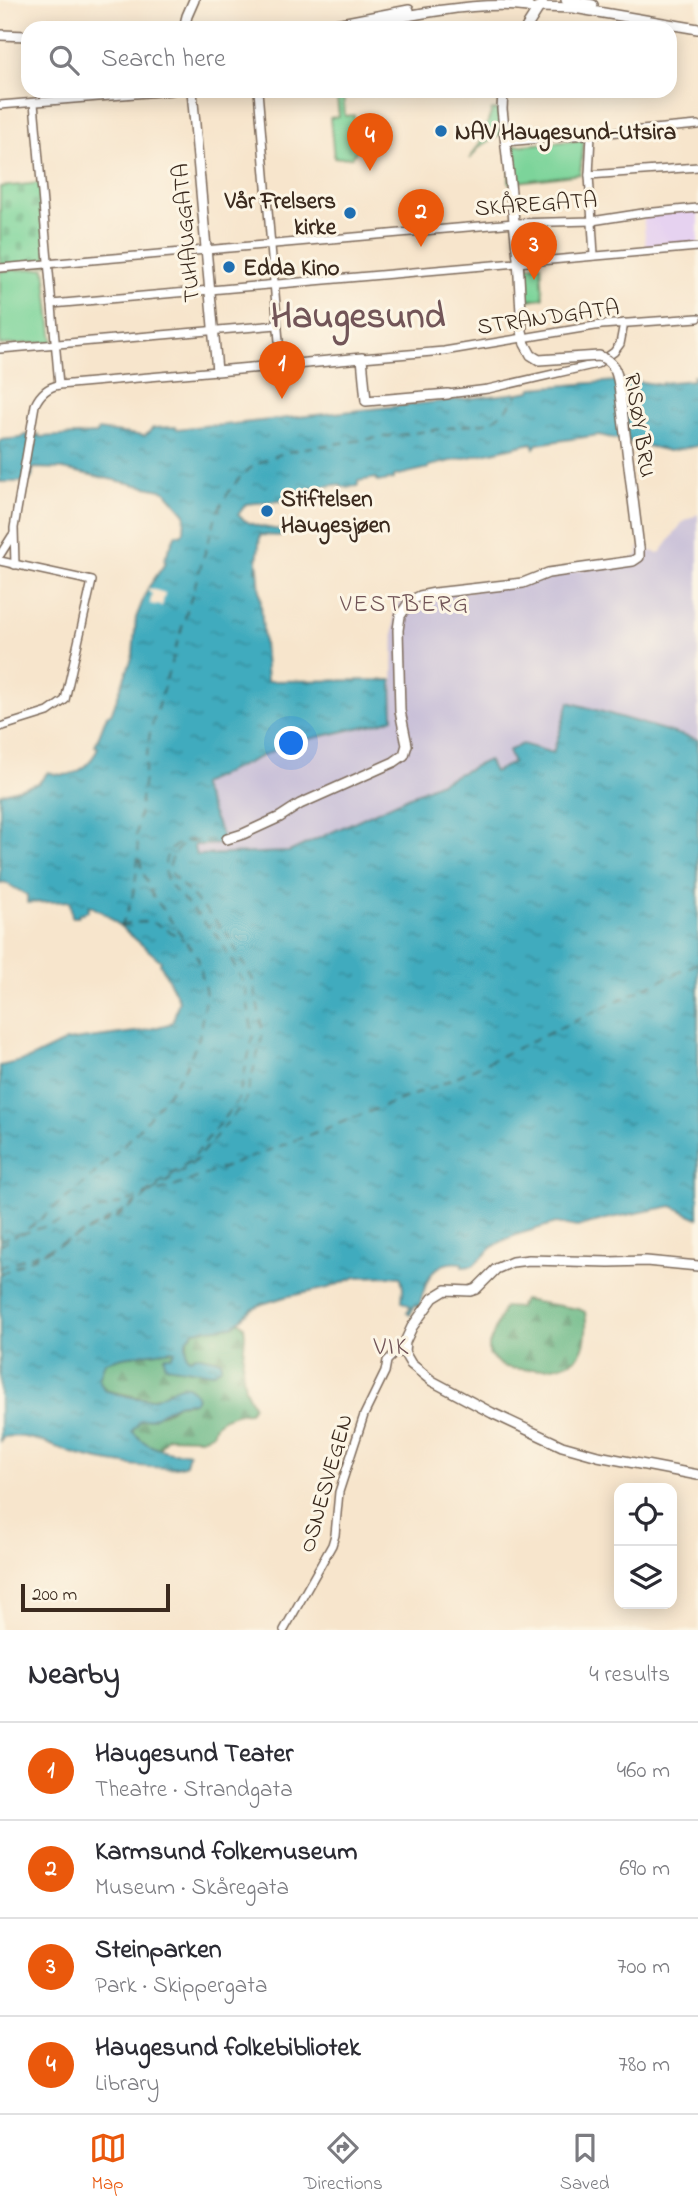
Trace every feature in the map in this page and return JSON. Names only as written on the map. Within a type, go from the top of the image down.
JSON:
[{"type":"main road","points":[[186,21],[194,0]]},
{"type":"main road","points":[[350,21],[487,0]]},
{"type":"main road","points":[[566,0],[669,21]]},
{"type":"main road","points":[[382,21],[416,14],[509,4],[574,8],[659,21]]},
{"type":"main road","points":[[190,11],[190,21]]},
{"type":"main road","points":[[677,23],[698,27]]},
{"type":"main road","points":[[677,24],[698,27]]},
{"type":"main road","points":[[0,36],[21,38]]},
{"type":"main road","name":"TUHAUGGATA","points":[[193,98],[217,371]]},
{"type":"main road","points":[[503,98],[524,340]]},
{"type":"main road","name":"RISØY BRU","points":[[225,840],[280,817],[295,806],[394,762],[404,755],[407,745],[400,711],[398,630],[400,616],[410,601],[435,593],[523,583],[548,573],[633,561],[639,556],[620,384],[615,369],[608,360],[599,356],[539,360],[531,355],[524,340]]},
{"type":"main road","points":[[362,358],[366,401],[448,394]]},
{"type":"main road","name":"STRANDGATA","points":[[217,371],[362,358]]},
{"type":"main road","points":[[698,1266],[646,1261],[512,1262],[496,1269],[476,1289],[446,1290],[432,1298],[412,1328],[405,1342],[404,1352],[411,1364],[432,1381],[556,1444],[576,1451],[698,1475]]},
{"type":"street","points":[[0,106],[92,98]]},
{"type":"street","points":[[259,98],[281,365]]},
{"type":"street","points":[[15,565],[14,528],[35,405],[47,390],[59,385],[34,103]]},
{"type":"street","points":[[505,142],[698,125]]},
{"type":"street","points":[[591,135],[589,175],[594,256]]},
{"type":"street","points":[[589,175],[698,167]]},
{"type":"street","name":"SKÅREGATA","points":[[0,268],[514,223],[592,221],[698,208]]},
{"type":"street","points":[[52,304],[698,247]]},
{"type":"street","name":"STRANDGATA","points":[[362,358],[524,340],[591,326],[698,318]]},
{"type":"street","points":[[448,394],[488,389],[597,364],[618,348],[624,323]]},
{"type":"street","points":[[0,349],[277,325]]},
{"type":"street","name":"STRANDGATA","points":[[59,385],[217,371]]},
{"type":"street","points":[[0,555],[14,528]]},
{"type":"street","points":[[0,561],[92,581],[67,696],[60,705],[48,712],[0,727]]},
{"type":"street","name":"OSNESVEGEN","points":[[284,1630],[332,1545],[338,1493],[364,1415],[385,1372],[387,1361],[394,1354],[404,1352]]},
{"type":"shaded area","points":[[698,208],[698,247],[646,250],[643,213]]},
{"type":"shaded area","points":[[698,514],[698,741],[553,754],[514,763],[494,772],[488,760],[289,852],[195,855],[195,846],[222,844],[201,784],[288,744],[393,718],[394,608],[406,598],[473,590],[629,561],[638,555],[639,547],[661,552],[682,523]]},
{"type":"green space","points":[[337,98],[344,98],[345,116],[354,115],[357,150],[352,157],[334,158],[330,118],[339,116]]},
{"type":"green space","points":[[492,110],[499,110],[501,135],[480,146],[470,159],[482,139]]},
{"type":"green space","points":[[584,140],[580,174],[509,183],[511,146]]},
{"type":"green space","points":[[40,183],[48,264],[0,268],[0,187]]},
{"type":"green space","points":[[541,264],[543,298],[523,301],[526,293],[526,267]]},
{"type":"green space","points":[[45,268],[53,342],[0,345],[0,271]]},
{"type":"green space","points":[[523,1300],[585,1312],[585,1341],[577,1357],[548,1368],[524,1369],[499,1364],[489,1354],[489,1345],[504,1307],[519,1308]]},
{"type":"green space","points":[[239,1321],[244,1326],[245,1336],[242,1367],[245,1389],[253,1405],[249,1412],[222,1419],[216,1424],[212,1434],[200,1438],[167,1437],[159,1449],[144,1444],[131,1431],[141,1420],[165,1413],[177,1404],[190,1403],[169,1390],[163,1396],[147,1399],[104,1390],[99,1379],[105,1362],[172,1350],[175,1351],[171,1356],[166,1356],[165,1366],[212,1373],[221,1360],[195,1355],[187,1357],[190,1335],[196,1330],[231,1325]]},
{"type":"water","points":[[693,376],[698,376],[698,446],[669,451],[599,435],[537,444],[534,448],[532,443],[429,466],[394,476],[394,479],[378,482],[376,478],[358,481],[358,486],[342,487],[341,484],[311,488],[312,495],[301,494],[300,499],[246,504],[238,515],[244,520],[286,533],[281,536],[260,535],[256,572],[258,568],[267,681],[392,680],[393,718],[288,744],[201,784],[224,840],[222,844],[195,845],[194,848],[196,855],[289,852],[488,760],[494,772],[513,763],[508,751],[522,744],[553,753],[569,702],[698,740],[698,1218],[672,1206],[577,1227],[556,1223],[519,1234],[493,1247],[473,1266],[462,1267],[462,1263],[451,1263],[436,1269],[427,1282],[419,1307],[414,1306],[410,1315],[407,1313],[411,1307],[402,1301],[401,1277],[390,1276],[356,1277],[328,1288],[262,1304],[253,1308],[233,1326],[194,1331],[186,1341],[187,1357],[195,1355],[221,1360],[221,1368],[212,1373],[165,1366],[164,1356],[171,1356],[175,1351],[172,1350],[105,1362],[99,1379],[104,1390],[150,1399],[182,1386],[193,1390],[197,1398],[194,1402],[177,1404],[147,1420],[141,1420],[132,1431],[145,1443],[155,1447],[189,1453],[186,1464],[176,1467],[130,1465],[82,1456],[30,1438],[12,1436],[3,1437],[0,1441],[0,1066],[29,1059],[66,1041],[143,1031],[169,1024],[173,1021],[179,1000],[161,961],[107,915],[89,905],[88,911],[78,917],[72,917],[70,901],[27,903],[27,895],[4,882],[0,883],[0,794],[39,783],[48,772],[71,774],[84,767],[94,755],[107,715],[111,714],[133,655],[136,618],[148,588],[166,562],[164,560],[176,534],[181,535],[184,531],[185,514],[165,491],[63,469],[33,468],[32,478],[25,482],[0,482],[0,440],[21,438],[27,434],[30,438],[39,434],[39,437],[97,434],[98,430],[145,436],[153,428],[214,426],[519,393],[531,391],[532,388],[628,380],[662,385],[693,380]]},
{"type":"pier","points":[[148,588],[165,593],[162,606],[150,604],[152,594]]},
{"type":"ferry route","points":[[0,1245],[32,1226],[87,1181],[139,1129],[186,1067],[199,1038],[206,994],[198,958],[153,896],[142,870],[136,837],[150,732],[217,513],[225,498],[251,468],[274,456],[305,448],[491,422],[507,409],[519,393]]},
{"type":"ferry route","points":[[144,1195],[190,1161],[238,1100],[253,1037],[245,985],[218,937],[168,883],[165,866],[169,852],[180,843],[197,840]]},
{"type":"ferry route","points":[[151,1193],[193,1163],[245,1102],[263,1034],[253,980],[226,932],[169,869],[176,851],[182,846],[196,841],[223,840]]},
{"type":"ferry route","points":[[120,927],[131,902],[138,857]]},
{"type":"ferry route","points":[[121,926],[148,922],[184,940]]},
{"type":"ferry route","points":[[21,1234],[176,1186],[439,1085],[698,963]]},
{"type":"ferry route","points":[[0,1274],[119,1216],[147,1196]]},
{"type":"ferry route","points":[[0,1267],[73,1238],[140,1199]]},
{"type":"ferry route","points":[[0,1240],[12,1236]]},
{"type":"place","name":"NAV Haugesund-Utsira","points":[[441,131]]},
{"type":"place","name":"Haugesund folkebibliotek","points":[[370,171]]},
{"type":"place","name":"Vår Frelsers kirke","points":[[350,213]]},
{"type":"place","name":"Karmsund folkemuseum","points":[[421,247]]},
{"type":"place","name":"Edda Kino","points":[[229,267]]},
{"type":"place","name":"Steinparken","points":[[534,280]]},
{"type":"place","name":"Haugesund Teater","points":[[282,399]]},
{"type":"place","name":"Stiftelsen Haugesjøen","points":[[267,511]]},
{"type":"district","name":"Haugesund","points":[[358,314]]},
{"type":"district","name":"VESTBERG","points":[[405,603]]},
{"type":"district","name":"VIK","points":[[392,1345]]}]
